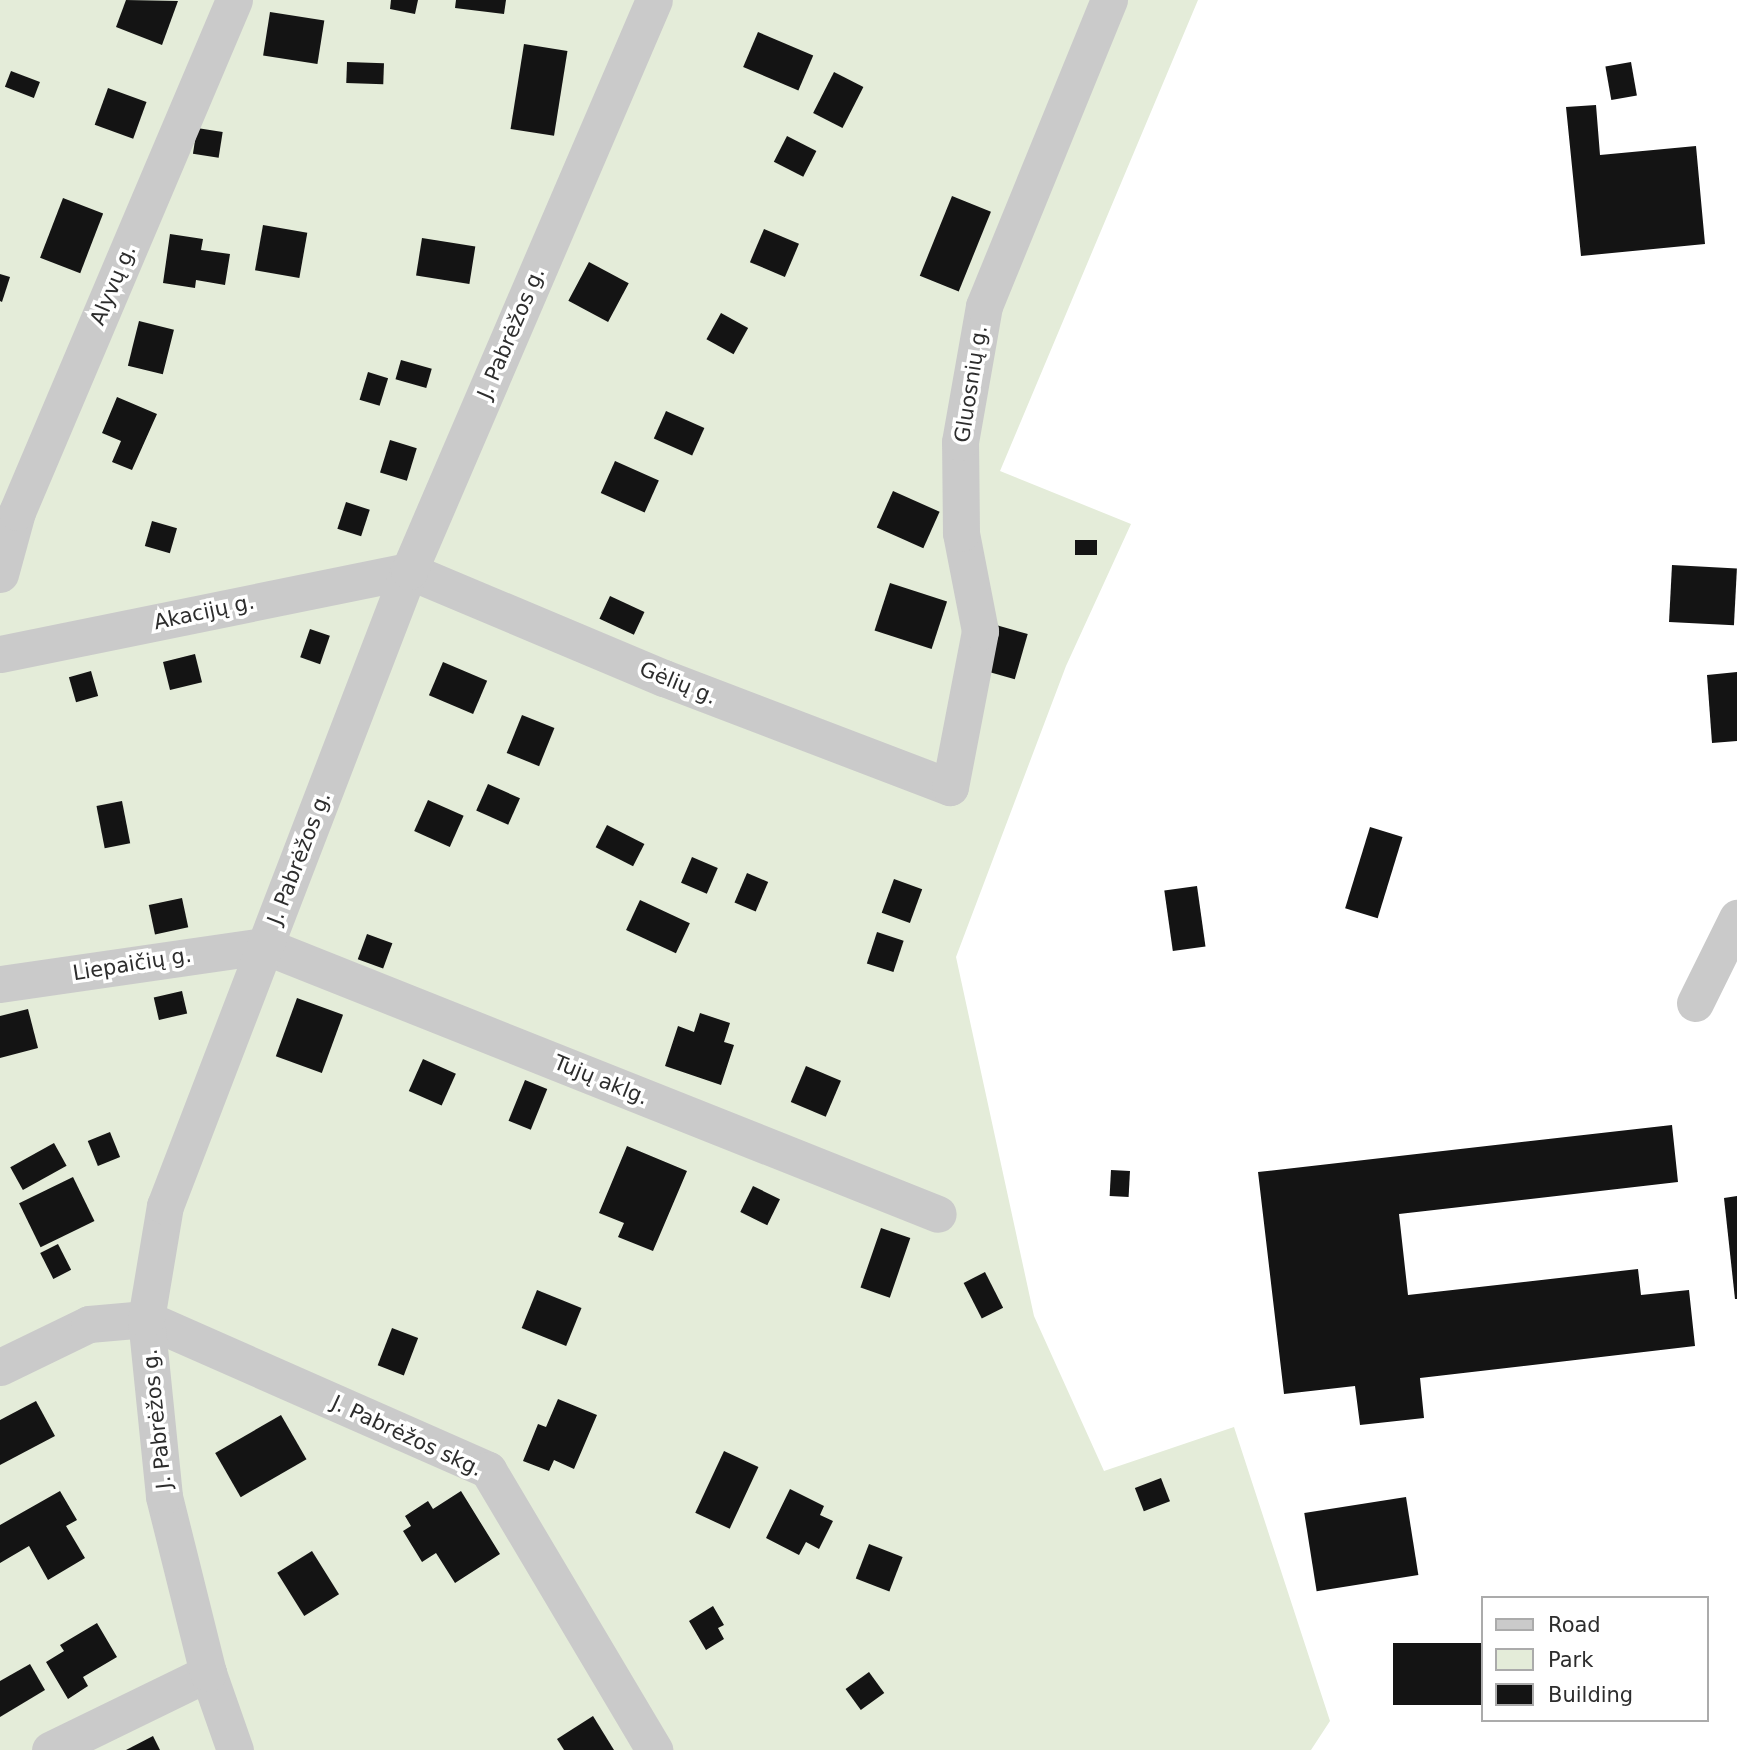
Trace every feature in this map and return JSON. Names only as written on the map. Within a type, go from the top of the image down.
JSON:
[{"type":"street","name":"Alyvų g.","points":[[0,574],[17,512],[234,0]]},
{"type":"street","name":"J. Pabrėžos g.","points":[[234,1750],[208,1673],[164,1496],[146,1320],[165,1206],[408,571],[654,0]]},
{"type":"street","name":"Gluosnių g.","points":[[950,787],[979,631],[961,533],[960,442],[984,306],[1109,0]]},
{"type":"street","name":"Akacijų g.","points":[[0,653],[408,571]]},
{"type":"street","name":"Gėlių g.","points":[[408,571],[664,678],[950,787]]},
{"type":"street","points":[[1695,1003],[1737,918]]},
{"type":"street","name":"Liepaičių g.","points":[[0,984],[265,946]]},
{"type":"street","name":"Tujų aklg.","points":[[265,946],[937,1214]]},
{"type":"street","points":[[0,1367],[89,1324],[146,1320]]},
{"type":"street","name":"J. Pabrėžos skg.","points":[[146,1320],[488,1470],[654,1750]]},
{"type":"street","points":[[50,1750],[208,1673]]},
{"type":"green space","points":[[0,0],[1198,0],[1000,471],[1131,524],[1066,666],[956,957],[1034,1316],[1104,1471],[1234,1427],[1330,1721],[1311,1750],[0,1750]]},
{"type":"building","points":[[126,0],[178,1],[162,45],[116,27]]},
{"type":"building","points":[[391,0],[418,0],[415,14],[390,9]]},
{"type":"building","points":[[456,0],[506,0],[504,14],[455,8]]},
{"type":"building","points":[[270,12],[324,21],[317,64],[263,55]]},
{"type":"building","points":[[758,32],[813,55],[798,90],[743,67]]},
{"type":"building","points":[[524,44],[567,51],[554,136],[511,129]]},
{"type":"building","points":[[347,62],[384,63],[383,84],[346,83]]},
{"type":"building","points":[[1631,62],[1637,95],[1611,100],[1605,67]]},
{"type":"building","points":[[11,71],[40,82],[34,98],[5,87]]},
{"type":"building","points":[[834,72],[863,87],[843,128],[813,113]]},
{"type":"building","points":[[108,88],[147,102],[133,139],[95,125]]},
{"type":"building","points":[[1596,105],[1600,155],[1696,146],[1705,244],[1581,256],[1566,107]]},
{"type":"building","points":[[197,128],[223,132],[219,158],[193,154]]},
{"type":"building","points":[[787,136],[816,151],[803,177],[774,162]]},
{"type":"building","points":[[952,196],[991,212],[959,291],[920,276]]},
{"type":"building","points":[[63,198],[103,213],[80,273],[40,258]]},
{"type":"building","points":[[263,225],[307,233],[299,278],[255,270]]},
{"type":"building","points":[[764,229],[799,244],[785,277],[750,262]]},
{"type":"building","points":[[170,234],[203,239],[201,250],[230,254],[225,285],[196,280],[195,288],[163,283]]},
{"type":"building","points":[[422,238],[475,246],[469,284],[416,276]]},
{"type":"building","points":[[589,262],[629,283],[608,322],[568,301]]},
{"type":"building","points":[[0,274],[10,277],[2,302],[0,301]]},
{"type":"building","points":[[721,313],[748,328],[734,354],[706,339]]},
{"type":"building","points":[[139,321],[174,330],[163,374],[128,366]]},
{"type":"building","points":[[401,360],[432,369],[426,388],[395,379]]},
{"type":"building","points":[[368,372],[388,378],[380,406],[360,400]]},
{"type":"building","points":[[117,397],[157,414],[132,470],[112,462],[121,441],[102,433]]},
{"type":"building","points":[[666,411],[704,428],[692,455],[654,438]]},
{"type":"building","points":[[390,440],[417,448],[407,481],[380,473]]},
{"type":"building","points":[[615,461],[659,481],[645,512],[601,493]]},
{"type":"building","points":[[893,491],[940,512],[923,548],[877,528]]},
{"type":"building","points":[[346,502],[370,510],[361,536],[337,529]]},
{"type":"building","points":[[152,521],[177,528],[170,553],[145,546]]},
{"type":"building","points":[[1075,540],[1097,540],[1097,555],[1075,555]]},
{"type":"building","points":[[1672,565],[1737,568],[1734,625],[1669,622]]},
{"type":"building","points":[[890,583],[947,602],[932,649],[875,631]]},
{"type":"building","points":[[610,596],[644,612],[634,635],[599,619]]},
{"type":"building","points":[[996,625],[1028,634],[1015,679],[983,670]]},
{"type":"building","points":[[310,629],[330,636],[320,664],[300,657]]},
{"type":"building","points":[[195,654],[202,682],[170,690],[163,662]]},
{"type":"building","points":[[443,662],[487,681],[473,714],[429,695]]},
{"type":"building","points":[[91,671],[98,696],[76,702],[69,677]]},
{"type":"building","points":[[1737,672],[1737,741],[1712,743],[1707,675]]},
{"type":"building","points":[[522,715],[554,728],[539,766],[507,753]]},
{"type":"building","points":[[488,784],[520,798],[508,825],[476,810]]},
{"type":"building","points":[[428,800],[464,816],[450,847],[414,831]]},
{"type":"building","points":[[122,801],[130,843],[105,848],[96,806]]},
{"type":"building","points":[[607,825],[644,844],[633,866],[596,847]]},
{"type":"building","points":[[1370,827],[1403,837],[1378,918],[1345,908]]},
{"type":"building","points":[[692,857],[718,868],[707,894],[681,883]]},
{"type":"building","points":[[747,873],[768,882],[756,911],[734,902]]},
{"type":"building","points":[[894,879],[922,889],[910,923],[882,913]]},
{"type":"building","points":[[1197,886],[1205,946],[1173,951],[1164,891]]},
{"type":"building","points":[[182,898],[188,927],[155,934],[149,905]]},
{"type":"building","points":[[640,900],[690,923],[676,953],[626,930]]},
{"type":"building","points":[[877,932],[904,941],[893,972],[867,963]]},
{"type":"building","points":[[367,934],[392,943],[383,969],[358,959]]},
{"type":"building","points":[[182,991],[187,1013],[159,1020],[154,998]]},
{"type":"building","points":[[297,998],[343,1015],[322,1073],[276,1056]]},
{"type":"building","points":[[28,1009],[38,1048],[0,1058],[0,1016]]},
{"type":"building","points":[[700,1013],[730,1023],[724,1042],[734,1045],[721,1085],[665,1066],[678,1026],[694,1032]]},
{"type":"building","points":[[423,1059],[456,1074],[442,1106],[409,1091]]},
{"type":"building","points":[[806,1066],[841,1081],[826,1117],[791,1102]]},
{"type":"building","points":[[525,1080],[547,1089],[531,1130],[509,1121]]},
{"type":"building","points":[[1672,1125],[1678,1182],[1399,1214],[1408,1295],[1638,1269],[1641,1295],[1689,1290],[1695,1346],[1420,1378],[1424,1418],[1360,1425],[1355,1386],[1284,1394],[1258,1172]]},
{"type":"building","points":[[110,1132],[120,1157],[98,1166],[88,1141]]},
{"type":"building","points":[[54,1143],[67,1166],[23,1190],[10,1167]]},
{"type":"building","points":[[627,1146],[687,1171],[653,1251],[618,1237],[624,1223],[599,1213]]},
{"type":"building","points":[[1111,1170],[1130,1171],[1129,1197],[1110,1196]]},
{"type":"building","points":[[73,1177],[94,1221],[41,1247],[19,1203]]},
{"type":"building","points":[[753,1186],[780,1199],[767,1225],[740,1212]]},
{"type":"building","points":[[1737,1196],[1737,1299],[1735,1299],[1724,1198]]},
{"type":"building","points":[[881,1228],[910,1238],[890,1298],[860,1288]]},
{"type":"building","points":[[58,1244],[71,1270],[53,1279],[40,1253]]},
{"type":"building","points":[[985,1272],[1003,1308],[982,1319],[964,1283]]},
{"type":"building","points":[[537,1290],[582,1308],[566,1346],[522,1328]]},
{"type":"building","points":[[392,1328],[418,1338],[404,1375],[378,1365]]},
{"type":"building","points":[[558,1399],[597,1415],[574,1469],[554,1460],[549,1471],[523,1461],[538,1424],[546,1427]]},
{"type":"building","points":[[36,1401],[55,1436],[0,1465],[0,1420]]},
{"type":"building","points":[[281,1415],[306,1459],[241,1497],[215,1453]]},
{"type":"building","points":[[724,1451],[758,1467],[730,1529],[695,1513]]},
{"type":"building","points":[[1161,1478],[1170,1501],[1144,1511],[1135,1488]]},
{"type":"building","points":[[790,1489],[824,1506],[820,1515],[833,1521],[819,1549],[806,1542],[799,1555],[766,1538]]},
{"type":"building","points":[[60,1491],[77,1520],[66,1526],[85,1558],[48,1580],[29,1546],[0,1563],[0,1525]]},
{"type":"building","points":[[461,1491],[500,1554],[455,1583],[436,1553],[422,1562],[403,1531],[411,1526],[405,1516],[428,1501],[433,1509]]},
{"type":"building","points":[[1406,1497],[1418,1575],[1317,1591],[1304,1513]]},
{"type":"building","points":[[869,1544],[903,1557],[889,1591],[856,1579]]},
{"type":"building","points":[[312,1551],[339,1594],[304,1616],[277,1573]]},
{"type":"building","points":[[713,1606],[724,1625],[718,1628],[724,1639],[706,1650],[689,1621]]},
{"type":"building","points":[[97,1623],[117,1657],[83,1677],[88,1686],[68,1699],[46,1662],[64,1651],[60,1645]]},
{"type":"building","points":[[1393,1643],[1482,1643],[1482,1705],[1393,1705]]},
{"type":"building","points":[[30,1664],[45,1690],[0,1717],[0,1681]]},
{"type":"building","points":[[869,1672],[884,1693],[861,1710],[846,1689]]},
{"type":"building","points":[[593,1716],[614,1750],[564,1750],[557,1739]]},
{"type":"building","points":[[153,1736],[160,1750],[126,1750]]}]
